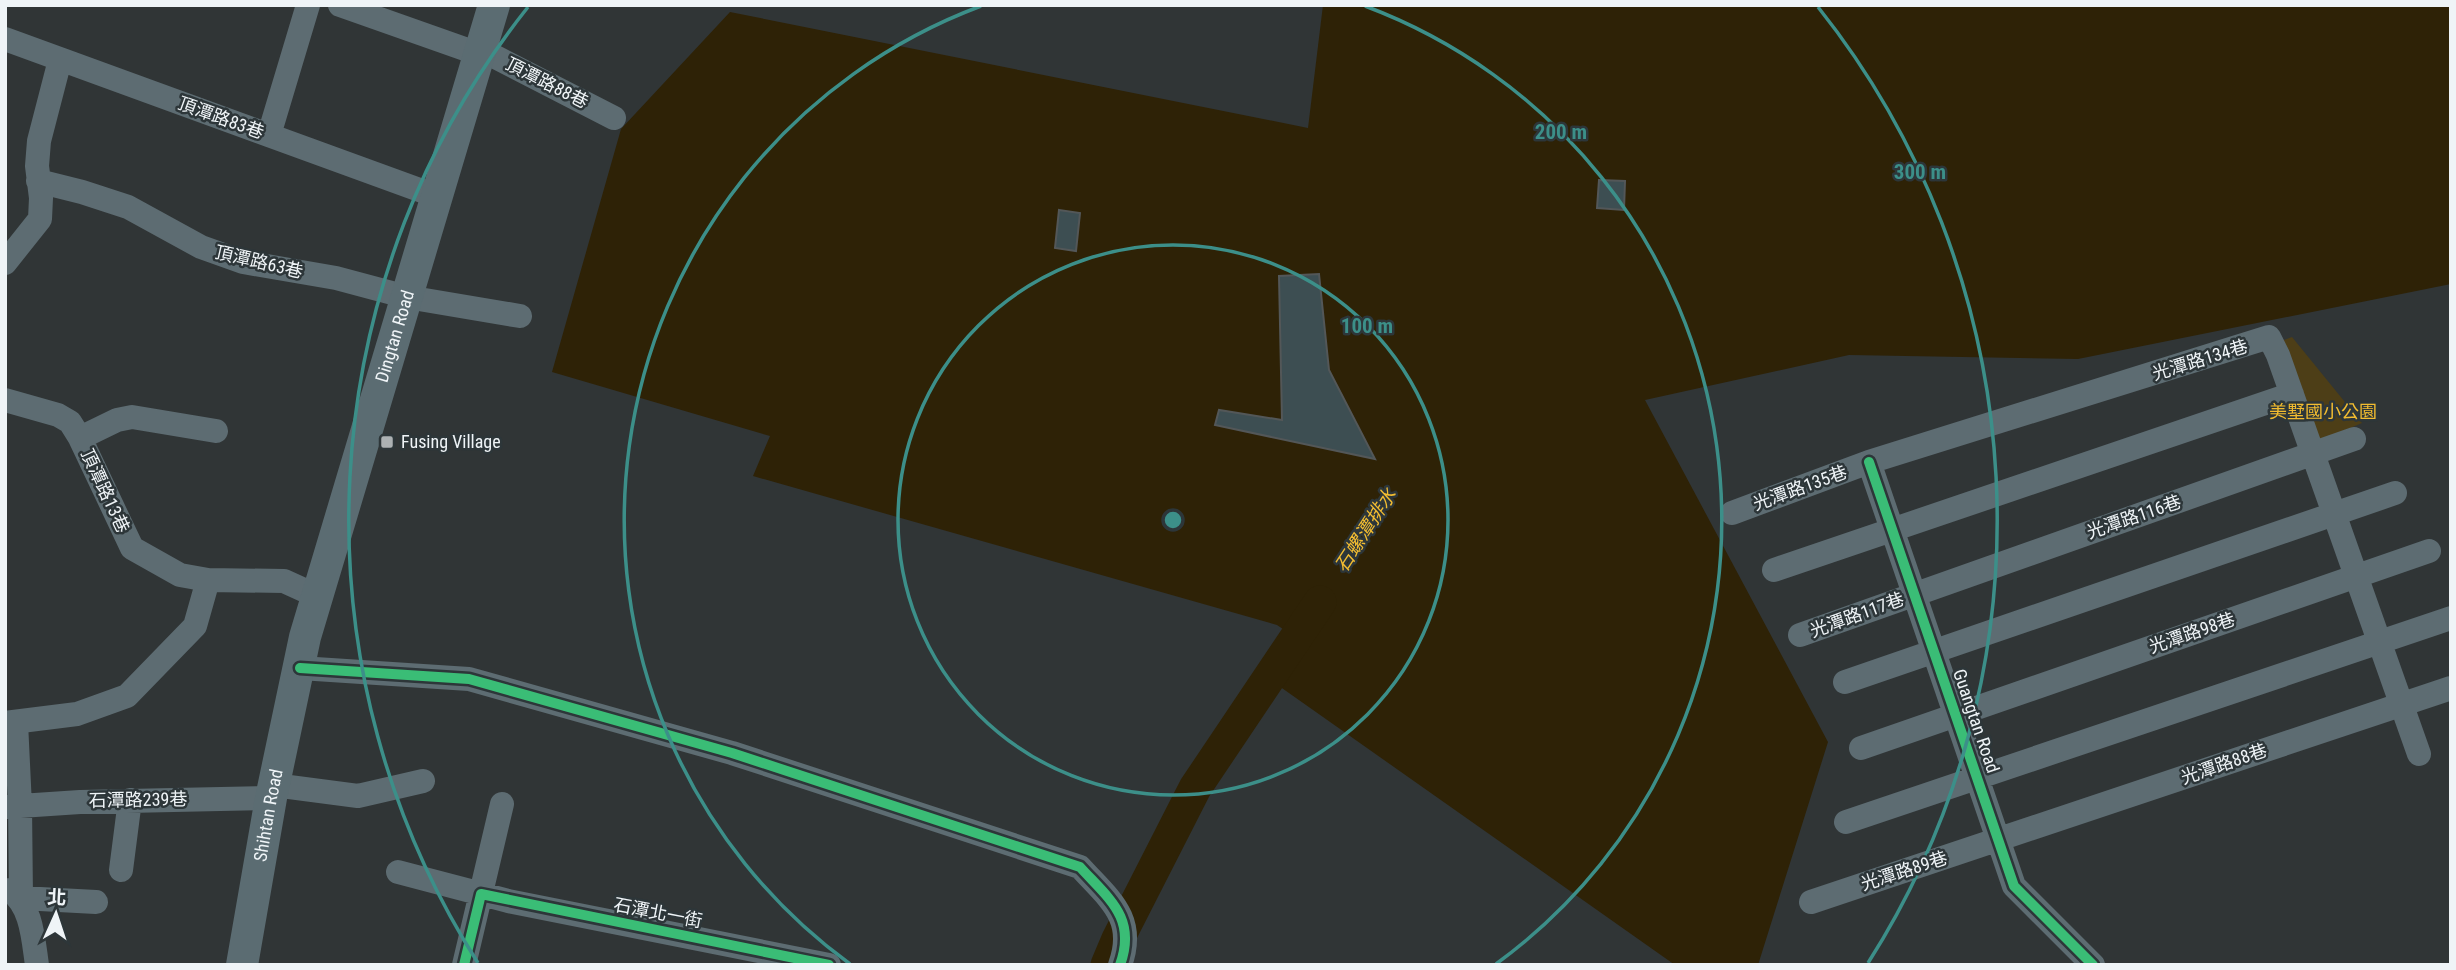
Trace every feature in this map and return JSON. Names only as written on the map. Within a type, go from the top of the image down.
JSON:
[{"type":"main road","name":"Dingtan Road","points":[[300,668],[305,637],[494,5]]},
{"type":"main road","name":"Shihtan Road","points":[[242,965],[272,792],[300,668]]},
{"type":"street","points":[[269,135],[308,5]]},
{"type":"street","name":"頂潭路88巷","points":[[340,5],[479,51],[614,118]]},
{"type":"street","name":"頂潭路83巷","points":[[5,39],[436,196]]},
{"type":"street","points":[[5,263],[40,219],[41,198],[37,166],[39,141],[60,60]]},
{"type":"street","name":"頂潭路63巷","points":[[38,181],[82,192],[128,208],[201,247],[243,262],[336,278],[407,297],[520,316]]},
{"type":"street","name":"光潭路134巷","points":[[1868,462],[2269,337],[2278,355],[2419,754]]},
{"type":"street","points":[[1774,570],[2292,394]]},
{"type":"street","name":"頂潭路13巷","points":[[5,400],[58,415],[70,422],[132,548],[180,575],[208,580],[284,581],[317,596]]},
{"type":"street","points":[[80,438],[117,420],[132,416],[216,431]]},
{"type":"street","name":"光潭路116巷","points":[[1914,595],[2354,439]]},
{"type":"street","name":"光潭路135巷","points":[[1732,513],[1868,462]]},
{"type":"street","name":"Guangtan Road","points":[[1868,462],[2014,886],[2093,965]]},
{"type":"street","points":[[1845,682],[2395,493]]},
{"type":"street","name":"光潭路98巷","points":[[1861,748],[2430,551]]},
{"type":"street","points":[[37,965],[32,931],[13,893],[11,722],[77,714],[127,696],[195,626],[208,580]]},
{"type":"street","name":"光潭路117巷","points":[[1800,635],[1914,595]]},
{"type":"street","points":[[1846,822],[2451,618]]},
{"type":"street","points":[[300,668],[469,679],[732,753],[1080,867],[1118,908],[1127,936],[1120,965]]},
{"type":"street","name":"光潭路88巷","points":[[1998,840],[2451,688]]},
{"type":"street","name":"石潭路239巷","points":[[13,806],[272,792],[358,796],[423,781]]},
{"type":"street","points":[[121,870],[130,800]]},
{"type":"street","points":[[464,965],[502,804]]},
{"type":"street","name":"光潭路89巷","points":[[1811,902],[1998,840]]},
{"type":"street","name":"石潭北一街","points":[[398,872],[481,894],[829,965]]},
{"type":"street","points":[[13,893],[96,902]]},
{"type":"green space","name":"美墅國小公園","points":[[2292,337],[2362,423],[2310,445],[2271,345]]},
{"type":"water","points":[[1323,5],[2451,5],[2451,284],[2078,359],[1849,355],[1645,400],[1828,742],[1758,965],[1675,965],[1279,686],[1306,645],[1277,625],[753,476],[770,436],[552,372],[621,129],[730,12],[1308,128]]},
{"type":"building","points":[[1599,180],[1625,181],[1624,210],[1597,208]]},
{"type":"building","points":[[1059,210],[1080,213],[1076,251],[1055,248]]},
{"type":"building","points":[[1319,274],[1329,370],[1375,459],[1215,425],[1219,410],[1282,420],[1279,276]]},
{"type":"waterway","name":"石螺潭排水","points":[[1107,965],[1195,788],[1320,602]]},
{"type":"cycle path","points":[[1869,462],[2014,886],[2093,965]]},
{"type":"cycle path","points":[[300,668],[469,679],[732,753],[1080,867],[1110,900],[1122,922],[1125,934],[1120,965]]},
{"type":"cycle path","points":[[464,965],[481,894],[829,965]]},
{"type":"place","name":"Fusing Village","points":[[387,442]]}]
